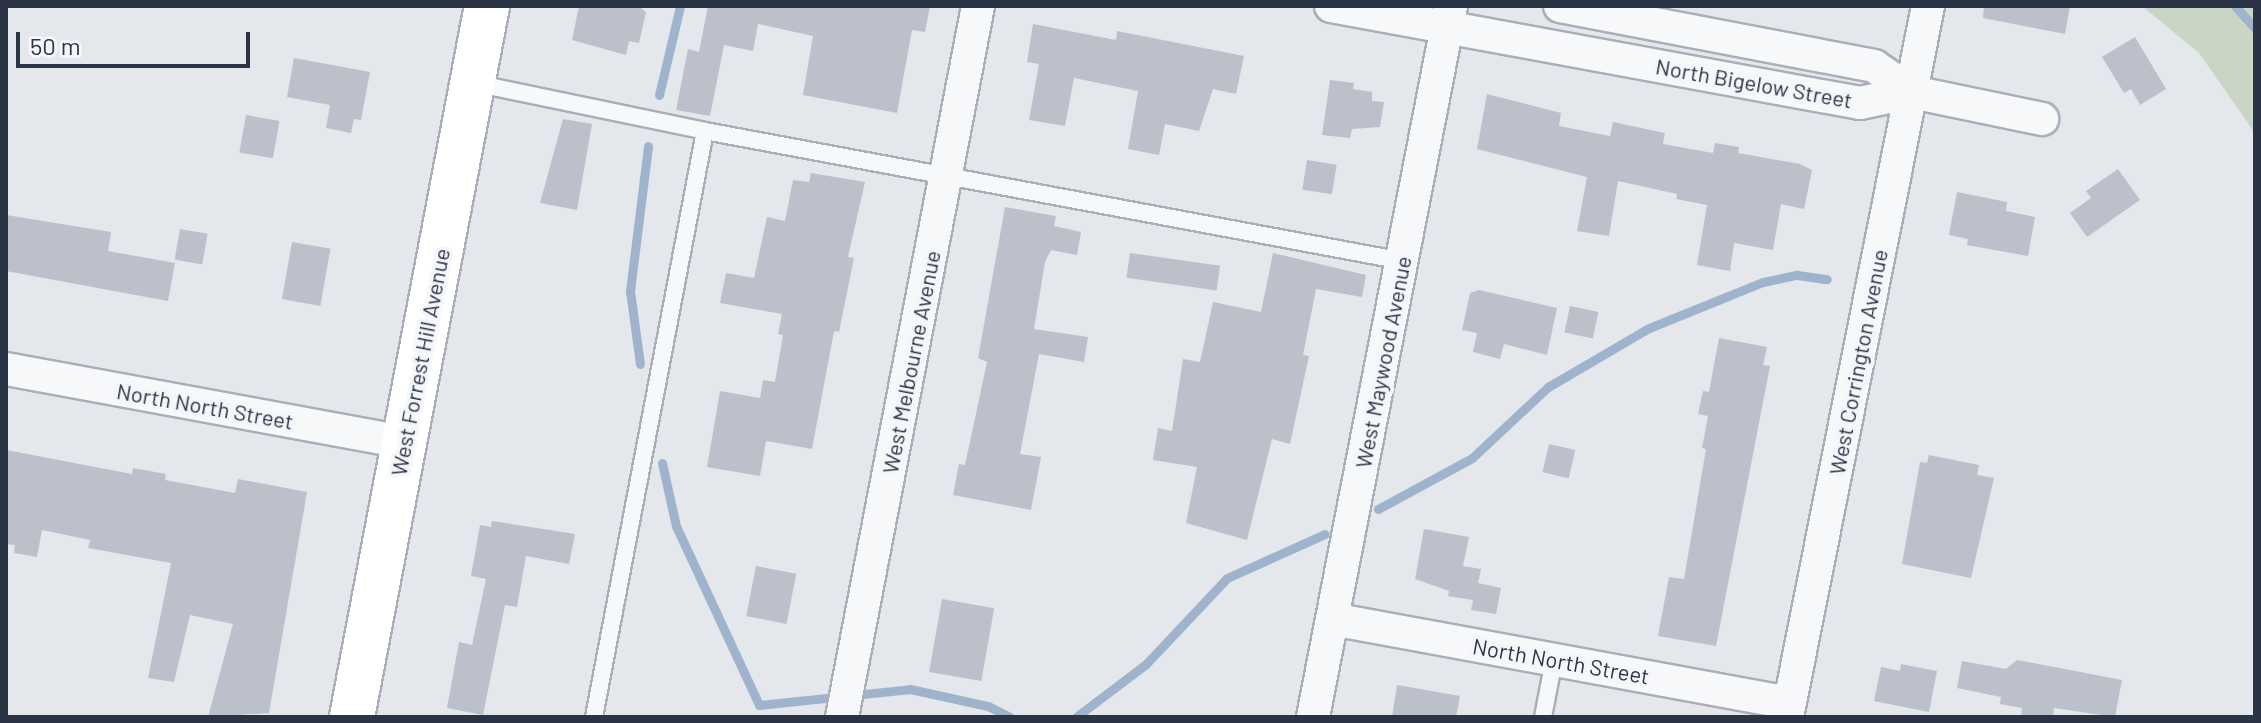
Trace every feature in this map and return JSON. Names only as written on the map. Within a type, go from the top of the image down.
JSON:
[{"type":"main road","name":"West Forrest Hill Avenue","points":[[352,717],[487,6]]},
{"type":"street","name":"West Melbourne Avenue","points":[[842,717],[978,6]]},
{"type":"street","name":"North Bigelow Street","points":[[1331,6],[1448,17],[1670,48],[1874,66],[1912,92]]},
{"type":"street","name":"North Bigelow Street","points":[[1560,6],[1670,48]]},
{"type":"street","name":"West Corrington Avenue","points":[[1788,710],[1928,6]]},
{"type":"street","name":"West Maywood Avenue","points":[[1313,717],[1448,17]]},
{"type":"street","points":[[1912,92],[2042,119]]},
{"type":"street","name":"North North Street","points":[[6,369],[405,442]]},
{"type":"street","name":"North North Street","points":[[1332,619],[1554,660],[1788,710]]},
{"type":"lane","points":[[473,83],[705,131],[1403,261]]},
{"type":"lane","points":[[594,717],[705,131]]},
{"type":"lane","points":[[1543,717],[1554,660]]},
{"type":"green space","points":[[2142,6],[2255,6],[2255,133],[2199,53]]},
{"type":"building","points":[[579,6],[638,6],[646,12],[639,43],[629,41],[626,55],[572,40]]},
{"type":"building","points":[[708,6],[930,6],[925,32],[912,30],[897,113],[803,95],[813,36],[758,24],[753,51],[724,45],[710,116],[676,110],[688,49],[699,52]]},
{"type":"building","points":[[1984,6],[2070,6],[2065,34],[1983,18]]},
{"type":"building","points":[[1033,24],[1116,40],[1117,31],[1244,56],[1236,94],[1213,89],[1199,131],[1165,124],[1159,155],[1128,149],[1138,91],[1074,78],[1065,126],[1029,120],[1039,64],[1027,62]]},
{"type":"building","points":[[2135,37],[2166,89],[2140,105],[2131,89],[2124,93],[2102,57]]},
{"type":"building","points":[[294,58],[370,72],[361,120],[354,119],[351,133],[326,128],[330,105],[287,97]]},
{"type":"building","points":[[1330,80],[1354,83],[1353,89],[1372,92],[1372,101],[1384,102],[1380,127],[1352,129],[1350,138],[1322,135]]},
{"type":"building","points":[[1487,94],[1561,113],[1559,126],[1610,136],[1613,122],[1665,133],[1663,144],[1713,153],[1715,143],[1739,147],[1738,153],[1800,164],[1812,170],[1804,209],[1781,204],[1773,250],[1734,243],[1730,271],[1697,265],[1707,205],[1676,199],[1677,194],[1618,181],[1609,236],[1577,231],[1587,177],[1477,149]]},
{"type":"building","points":[[246,115],[279,121],[273,158],[239,152]]},
{"type":"building","points":[[563,119],[592,124],[577,210],[540,203]]},
{"type":"building","points":[[1307,160],[1337,165],[1332,194],[1302,190]]},
{"type":"building","points":[[2118,169],[2140,200],[2087,237],[2070,213],[2091,198],[2086,191]]},
{"type":"building","points":[[811,173],[865,182],[848,257],[854,258],[839,332],[834,331],[812,449],[766,441],[760,476],[707,467],[720,391],[760,398],[763,380],[775,382],[783,335],[778,334],[782,314],[720,303],[726,273],[754,278],[767,217],[785,221],[793,180],[809,182]]},
{"type":"building","points":[[1957,192],[2007,202],[2006,211],[2035,217],[2028,256],[1967,245],[1968,239],[1949,235]]},
{"type":"building","points":[[1005,207],[1056,216],[1054,226],[1081,232],[1077,255],[1051,250],[1045,262],[1034,329],[1088,337],[1084,362],[1039,354],[1020,454],[1041,457],[1031,510],[953,495],[959,464],[965,465],[987,362],[978,358]]},
{"type":"building","points":[[6,215],[111,232],[108,251],[175,263],[168,301],[6,271]]},
{"type":"building","points":[[180,229],[208,234],[202,264],[175,260]]},
{"type":"building","points":[[292,242],[330,249],[320,306],[282,299]]},
{"type":"building","points":[[1130,253],[1220,266],[1217,290],[1127,278]]},
{"type":"building","points":[[1273,253],[1366,275],[1362,297],[1316,289],[1303,355],[1309,356],[1290,444],[1272,439],[1247,540],[1186,523],[1197,467],[1153,460],[1158,428],[1172,431],[1183,359],[1200,362],[1213,302],[1261,312]]},
{"type":"building","points":[[1479,290],[1557,308],[1547,355],[1504,344],[1500,359],[1473,352],[1477,333],[1462,330],[1470,293]]},
{"type":"building","points":[[1570,306],[1598,312],[1593,338],[1564,332]]},
{"type":"building","points":[[1719,338],[1767,347],[1763,365],[1770,366],[1716,646],[1658,636],[1669,577],[1684,579],[1706,449],[1702,448],[1708,416],[1698,414],[1703,391],[1709,392]]},
{"type":"building","points":[[1549,444],[1575,450],[1569,478],[1542,472]]},
{"type":"building","points":[[6,450],[132,474],[133,468],[166,474],[165,480],[235,493],[238,479],[307,492],[269,713],[208,717],[233,624],[190,615],[174,682],[148,678],[171,563],[88,548],[90,540],[42,530],[37,557],[14,553],[15,545],[6,544]]},
{"type":"building","points":[[1929,455],[1979,465],[1977,475],[1994,478],[1971,578],[1902,564],[1920,462],[1927,463]]},
{"type":"building","points":[[492,521],[575,534],[569,564],[526,556],[517,607],[505,605],[483,715],[447,708],[459,642],[472,645],[486,579],[471,576],[480,525],[491,527]]},
{"type":"building","points":[[1424,529],[1469,537],[1463,566],[1481,569],[1478,583],[1501,588],[1496,614],[1471,610],[1473,600],[1448,596],[1449,591],[1415,579]]},
{"type":"building","points":[[756,566],[796,574],[787,624],[746,616]]},
{"type":"building","points":[[942,599],[994,608],[981,681],[929,672]]},
{"type":"building","points":[[2017,660],[2122,680],[2115,717],[2054,708],[2053,717],[2021,717],[2022,708],[2000,704],[2001,697],[1957,688],[1962,661],[2006,669]]},
{"type":"building","points":[[1901,664],[1937,671],[1929,712],[1874,701],[1881,667],[1900,671]]},
{"type":"building","points":[[1397,685],[1460,696],[1456,717],[1392,717]]},
{"type":"waterway","points":[[659,95],[680,6]]},
{"type":"waterway","points":[[2235,6],[2255,28]]},
{"type":"waterway","points":[[640,364],[630,291],[648,146]]},
{"type":"waterway","points":[[1378,509],[1472,458],[1548,387],[1649,328],[1763,282],[1797,275],[1827,279]]},
{"type":"waterway","points":[[662,463],[676,526],[759,705],[910,689],[988,706],[1010,717]]},
{"type":"waterway","points":[[1076,717],[1146,664],[1227,578],[1325,534]]}]
